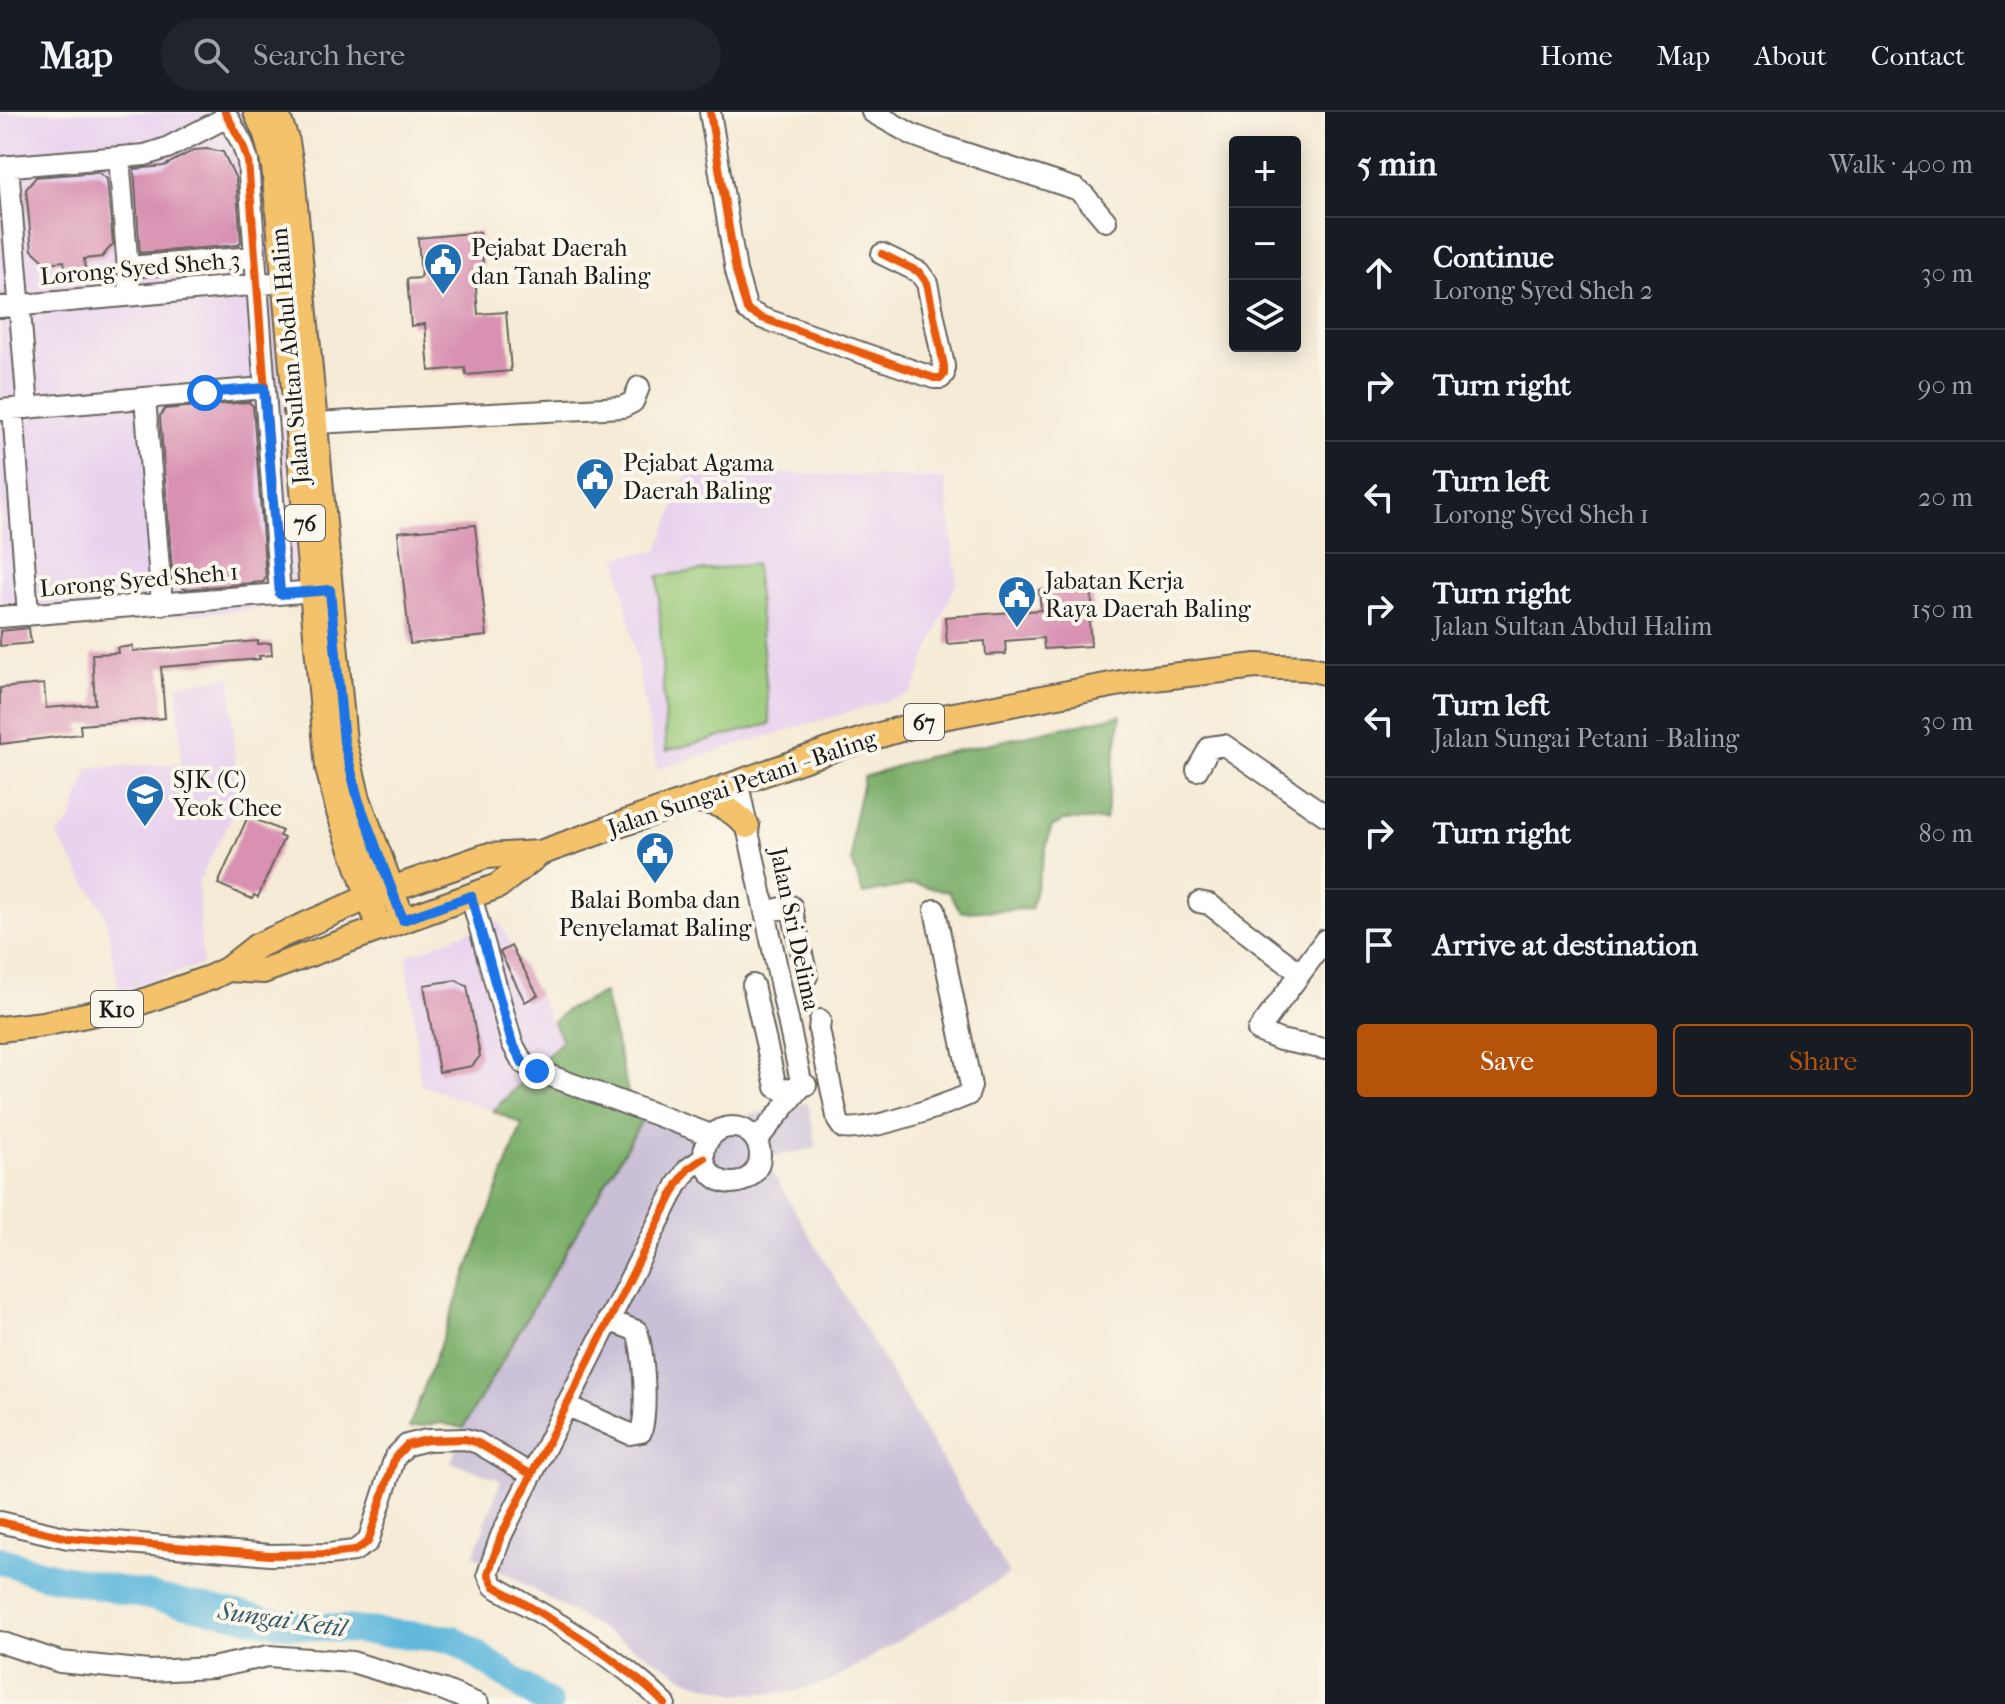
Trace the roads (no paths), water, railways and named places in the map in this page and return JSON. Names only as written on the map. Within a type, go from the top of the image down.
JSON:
[{"type":"main road","name":"Jalan Sultan Abdul Halim","points":[[256,112],[266,134],[274,166],[284,282],[321,590],[344,742],[380,894],[380,929]]},
{"type":"main road","name":"Jalan Sultan Abdul Halim","points":[[276,112],[287,142],[292,172],[315,423],[328,768],[357,866],[403,920]]},
{"type":"main road","name":"Jalan Sungai Petani - Baling","points":[[380,894],[486,856],[540,853],[879,735],[986,707],[1137,680],[1256,666],[1325,672]]},
{"type":"main road","points":[[691,800],[720,805],[738,815],[747,826]]},
{"type":"main road","name":"Jalan Sungai Petani - Baling","points":[[380,929],[498,886],[540,853]]},
{"type":"main road","points":[[326,916],[340,902],[353,881],[357,866]]},
{"type":"main road","name":"K10","points":[[0,1029],[133,1005],[228,969],[257,946],[380,894]]},
{"type":"main road","name":"K10","points":[[228,969],[263,971],[380,929]]},
{"type":"street","points":[[710,112],[734,261],[747,310],[762,318],[941,378],[944,366],[927,283],[919,272],[882,254]]},
{"type":"street","points":[[872,112],[913,135],[1076,189],[1106,221]]},
{"type":"street","points":[[28,615],[14,409],[4,166],[145,155],[167,148],[226,114],[248,161],[280,594]]},
{"type":"street","points":[[119,157],[130,295]]},
{"type":"street","points":[[128,267],[254,257]]},
{"type":"street","name":"Lorong Syed Sheh 3","points":[[10,306],[284,282]]},
{"type":"street","points":[[315,423],[623,407],[633,402],[639,387]]},
{"type":"street","points":[[14,409],[264,388]]},
{"type":"street","points":[[145,398],[162,604]]},
{"type":"street","name":"Lorong Syed Sheh 1","points":[[0,617],[321,590]]},
{"type":"street","points":[[1197,770],[1210,747],[1224,745],[1325,815]]},
{"type":"street","name":"Jalan Sri Delima","points":[[738,784],[802,1086]]},
{"type":"street","points":[[471,896],[512,1043],[523,1063],[537,1071],[711,1135]]},
{"type":"street","points":[[1199,902],[1209,904],[1300,973]]},
{"type":"street","points":[[765,912],[791,906],[807,976]]},
{"type":"street","points":[[820,1020],[819,1030],[829,1080],[838,1121],[843,1128],[886,1122],[971,1093],[935,910]]},
{"type":"street","points":[[1325,940],[1258,1031],[1280,1040],[1325,1049]]},
{"type":"street","points":[[753,985],[776,1087],[783,1090],[829,1080]]},
{"type":"street","points":[[756,1141],[802,1086]]},
{"type":"street","points":[[735,1127],[751,1134],[759,1148],[755,1170],[744,1180],[721,1181],[710,1172],[704,1158],[711,1135],[718,1130],[735,1127]]},
{"type":"street","points":[[665,1704],[632,1673],[490,1582],[489,1569],[566,1405],[677,1185],[688,1169],[704,1158]]},
{"type":"street","points":[[566,1405],[630,1434],[641,1432],[646,1418],[641,1344],[637,1331],[608,1320]]},
{"type":"street","points":[[0,1522],[68,1538],[270,1555],[329,1554],[354,1551],[368,1542],[395,1457],[407,1445],[427,1440],[465,1439],[478,1443],[532,1475]]},
{"type":"street","points":[[0,1642],[60,1662],[149,1671],[212,1668],[268,1656],[352,1662],[444,1690],[478,1704]]},
{"type":"waterway","name":"Sungai Ketil","points":[[0,1560],[42,1574],[278,1623],[453,1639],[549,1704]]},
{"type":"place","name":"Pejabat Daerah dan Tanah Baling","points":[[443,296]]},
{"type":"place","name":"Pejabat Agama Daerah Baling","points":[[595,511]]},
{"type":"place","name":"Jabatan Kerja Raya Daerah Baling","points":[[1017,629]]},
{"type":"place","name":"SJK (C) Yeok Chee","points":[[145,828]]},
{"type":"place","name":"Balai Bomba dan Penyelamat Baling","points":[[655,885]]}]
